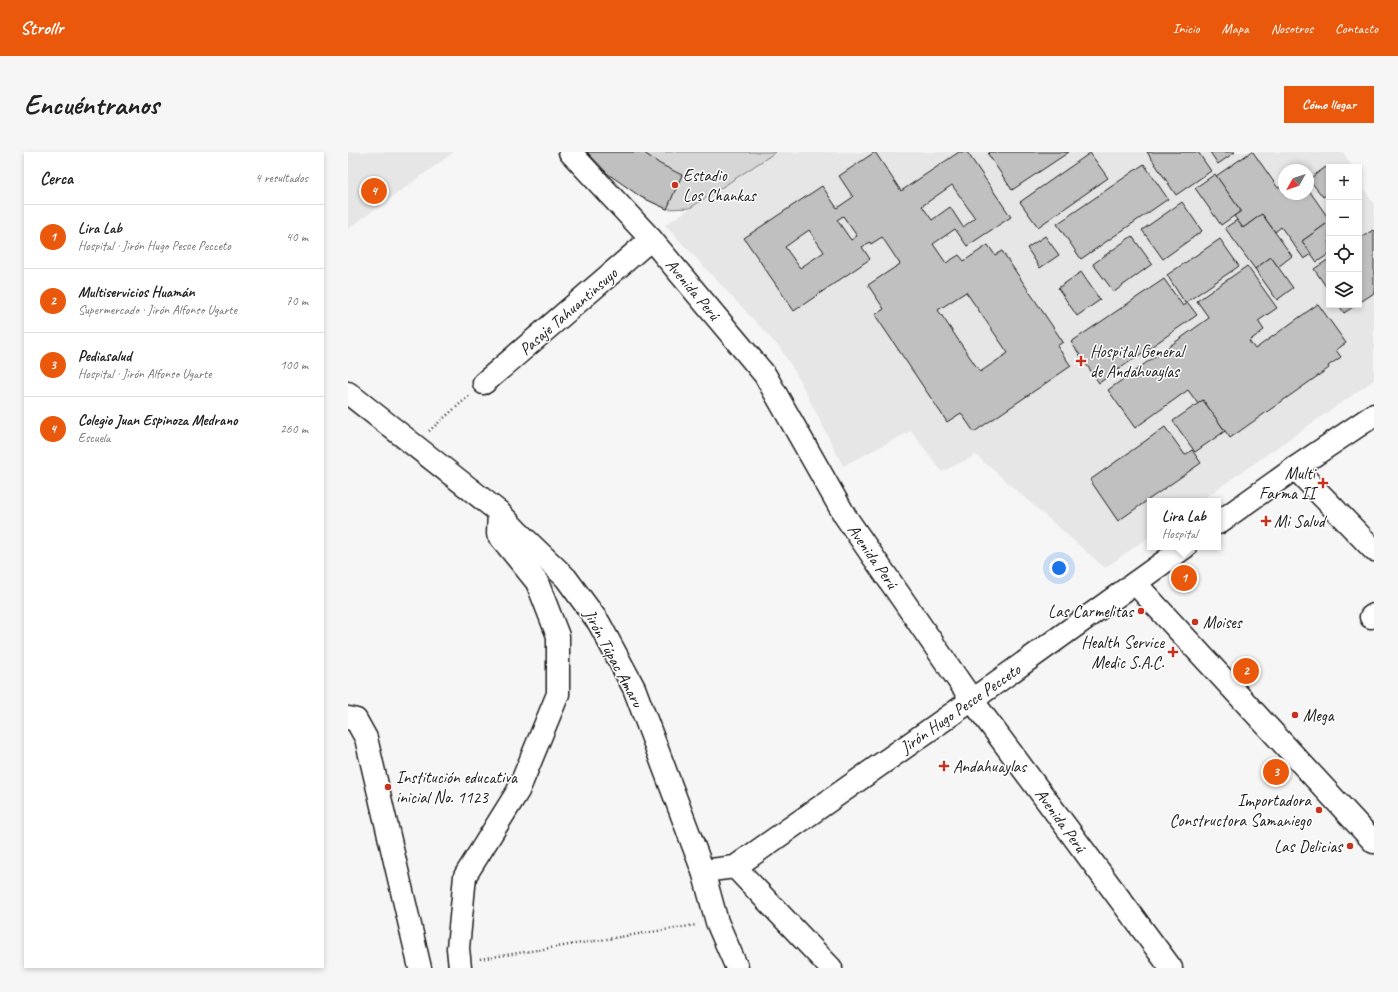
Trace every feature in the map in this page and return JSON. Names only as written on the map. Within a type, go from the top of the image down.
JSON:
[{"type":"street","name":"Avenida Perú","points":[[570,152],[651,239],[765,375],[845,516],[972,700],[1171,968]]},
{"type":"street","name":"Pasaje Tahuantinsuyo","points":[[484,382],[651,239]]},
{"type":"street","name":"Jirón Túpac Amaru","points":[[348,393],[499,512],[566,578],[599,623],[634,688],[703,871],[717,922],[737,968]]},
{"type":"street","points":[[1221,521],[1295,468],[1374,415]]},
{"type":"street","points":[[1295,468],[1374,550]]},
{"type":"street","points":[[460,965],[458,948],[465,876],[518,791],[558,694],[558,636],[537,582],[498,534],[499,512]]},
{"type":"street","name":"Jirón Hugo Pesce Pecceto","points":[[735,867],[972,700],[1181,550]]},
{"type":"street","points":[[1135,583],[1374,842]]},
{"type":"street","points":[[348,718],[356,720],[366,738],[420,968]]},
{"type":"street","points":[[703,871],[735,867],[832,968]]},
{"type":"path","points":[[414,444],[484,382]]},
{"type":"path","points":[[460,965],[717,922]]},
{"type":"shaded area","points":[[348,152],[454,152],[348,229]]},
{"type":"shaded area","name":"Estadio Los Chankas","points":[[587,152],[776,152],[690,208],[667,209],[641,197]]},
{"type":"shaded area","name":"Hospital General de Andahuaylas","points":[[776,152],[1343,152],[1350,164],[1326,164],[1326,308],[1362,308],[1362,185],[1374,205],[1374,380],[1204,498],[1147,498],[1147,538],[1105,568],[976,455],[942,472],[911,431],[843,466],[797,375],[780,348],[665,225]]},
{"type":"building","points":[[587,152],[643,152],[660,164],[682,175],[667,209],[641,197],[608,174]]},
{"type":"building","points":[[875,152],[901,191],[959,152],[967,152],[1011,217],[967,246],[955,229],[933,244],[946,263],[959,255],[964,261],[988,245],[995,255],[1002,251],[1063,342],[1057,346],[1071,366],[974,432],[961,413],[947,422],[875,315],[884,309],[868,285],[900,264],[882,237],[871,244],[870,242],[862,247],[870,259],[794,311],[744,238],[822,186],[837,208],[853,197],[839,176]],"holes":[[[952,185],[975,218],[963,227],[950,207],[932,220],[922,206]],[[843,216],[857,236],[851,240],[837,220]],[[809,230],[824,252],[800,268],[785,247]],[[966,292],[1008,353],[980,372],[938,310]]]},
{"type":"building","points":[[990,152],[1069,152],[1012,190],[988,154]]},
{"type":"building","points":[[1147,152],[1198,152],[1211,171],[1176,195]]},
{"type":"building","points":[[1210,152],[1235,152],[1218,164]]},
{"type":"building","points":[[1253,152],[1278,188],[1278,200],[1314,200],[1314,198],[1326,215],[1326,224],[1302,241],[1312,254],[1304,259],[1281,227],[1275,232],[1262,214],[1243,228],[1234,216],[1241,211],[1216,176]]},
{"type":"building","points":[[1090,153],[1108,178],[1038,227],[1020,202]]},
{"type":"building","points":[[1144,164],[1168,199],[1081,259],[1057,224]]},
{"type":"building","points":[[1326,167],[1326,195],[1323,197],[1314,185],[1314,175]]},
{"type":"building","points":[[1215,174],[1241,211],[1221,225],[1195,188]]},
{"type":"building","points":[[1182,202],[1202,231],[1163,259],[1142,230]]},
{"type":"building","points":[[1262,214],[1292,256],[1278,267],[1271,257],[1255,269],[1225,228],[1237,220],[1243,228]]},
{"type":"building","points":[[1326,224],[1326,256],[1317,262],[1302,241]]},
{"type":"building","points":[[1373,230],[1374,293],[1362,301],[1362,272],[1362,237]]},
{"type":"building","points":[[1045,236],[1059,255],[1040,268],[1027,248]]},
{"type":"building","points":[[1132,236],[1152,264],[1114,292],[1093,264]]},
{"type":"building","points":[[1220,239],[1239,266],[1185,303],[1167,275]]},
{"type":"building","points":[[1271,257],[1293,288],[1277,300],[1255,269]]},
{"type":"building","points":[[1326,261],[1326,287],[1314,269]]},
{"type":"building","points":[[1247,266],[1277,308],[1258,321],[1264,330],[1249,341],[1255,349],[1318,304],[1346,343],[1336,350],[1341,357],[1328,366],[1329,368],[1230,438],[1203,400],[1198,404],[1188,390],[1135,428],[1108,390],[1209,318],[1197,301]]},
{"type":"building","points":[[1081,272],[1100,300],[1077,316],[1058,288]]},
{"type":"building","points":[[1164,279],[1183,306],[1188,303],[1197,315],[1099,383],[1071,342]]},
{"type":"building","points":[[1341,308],[1352,308],[1344,313]]},
{"type":"building","points":[[1203,400],[1225,431],[1195,452],[1173,421]]},
{"type":"building","points":[[1165,427],[1185,455],[1192,450],[1201,463],[1151,498],[1147,498],[1147,501],[1118,521],[1090,480]]},
{"type":"place","name":"Estadio Los Chankas","points":[[675,185]]},
{"type":"place","name":"Colegio Juan Espinoza Medrano","points":[[374,191]]},
{"type":"place","name":"Hospital General de Andahuaylas","points":[[1081,361]]},
{"type":"place","name":"Multi Farma II","points":[[1323,483]]},
{"type":"place","name":"Mi Salud","points":[[1266,521]]},
{"type":"place","name":"Lira Lab","points":[[1184,578]]},
{"type":"place","name":"Las Carmelitas","points":[[1141,611]]},
{"type":"place","name":"Moises","points":[[1195,622]]},
{"type":"place","name":"Health Service Medic S.A.C.","points":[[1173,652]]},
{"type":"place","name":"Multiservicios Huamán","points":[[1246,671]]},
{"type":"place","name":"Mega","points":[[1295,715]]},
{"type":"place","name":"Andahuaylas","points":[[944,766]]},
{"type":"place","name":"Pediasalud","points":[[1276,772]]},
{"type":"place","name":"Institución educativa inicial No. 1123","points":[[388,787]]},
{"type":"place","name":"Importadora Constructora Samaniego","points":[[1319,810]]},
{"type":"place","name":"Las Delicias","points":[[1350,846]]}]
